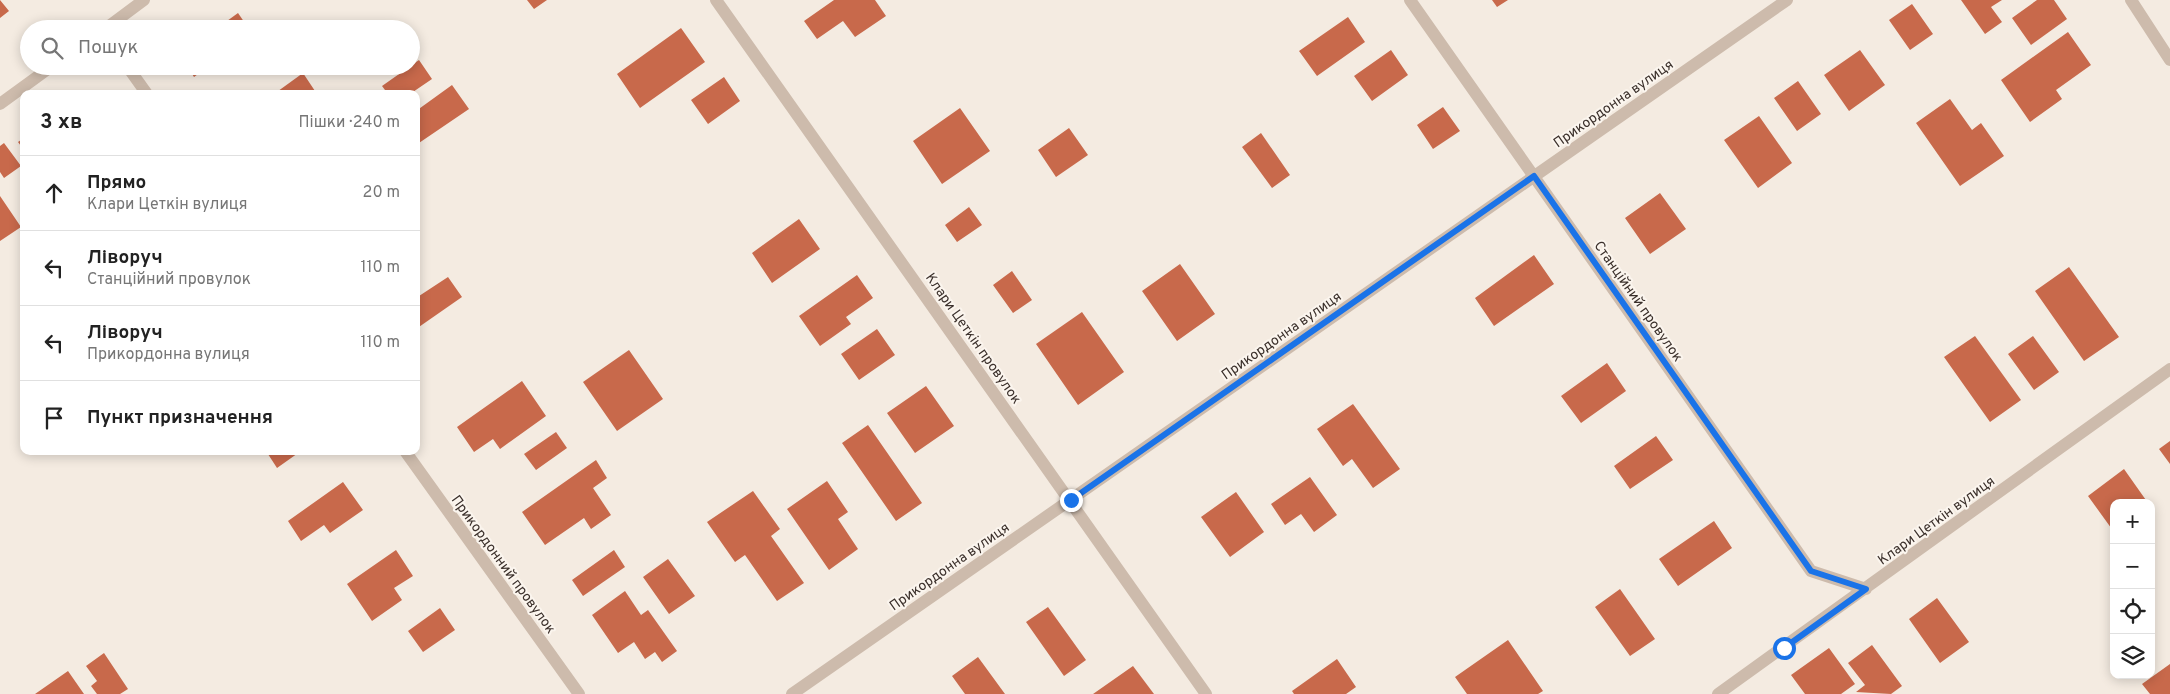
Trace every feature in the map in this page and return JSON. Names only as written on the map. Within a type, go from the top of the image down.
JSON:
[{"type":"street","points":[[117,20],[144,0]]},
{"type":"street","name":"Клари Цеткін провулок","points":[[716,0],[1071,500],[1206,694]]},
{"type":"street","name":"Станційний провулок","points":[[1410,0],[1811,571],[1866,589]]},
{"type":"street","name":"Прикордонна вулиця","points":[[792,694],[1787,0]]},
{"type":"street","points":[[2132,0],[2170,60]]},
{"type":"street","points":[[0,104],[40,75]]},
{"type":"street","points":[[134,75],[144,90]]},
{"type":"street","name":"Клари Цеткін вулиця","points":[[1718,694],[2170,369]]},
{"type":"street","name":"Прикордонний провулок","points":[[408,455],[579,694]]},
{"type":"building","points":[[0,0],[9,11],[0,18]]},
{"type":"building","points":[[527,0],[547,0],[534,9]]},
{"type":"building","points":[[834,0],[875,0],[886,16],[855,37],[843,21],[817,39],[804,21]]},
{"type":"building","points":[[1492,0],[1508,0],[1497,7]]},
{"type":"building","points":[[1961,0],[2002,0],[1991,7],[2002,22],[1985,34]]},
{"type":"building","points":[[2037,0],[2054,0],[2067,19],[2031,45],[2012,18]]},
{"type":"building","points":[[1912,4],[1933,34],[1910,50],[1889,20]]},
{"type":"building","points":[[238,13],[243,20],[228,20]]},
{"type":"building","points":[[1348,17],[1365,42],[1317,76],[1299,51]]},
{"type":"building","points":[[681,28],[705,62],[640,108],[617,74]]},
{"type":"building","points":[[2068,32],[2091,65],[2056,90],[2062,99],[2030,122],[2001,80]]},
{"type":"building","points":[[1391,50],[1408,75],[1372,101],[1354,76]]},
{"type":"building","points":[[1860,50],[1885,85],[1849,111],[1824,75]]},
{"type":"building","points":[[420,61],[432,79],[416,90],[385,90],[382,86],[398,75],[420,75]]},
{"type":"building","points":[[300,75],[304,75],[314,90],[280,90]]},
{"type":"building","points":[[724,77],[740,101],[708,124],[691,100]]},
{"type":"building","points":[[1798,81],[1821,114],[1797,131],[1774,98]]},
{"type":"building","points":[[452,85],[469,109],[420,142],[420,108]]},
{"type":"building","points":[[1950,99],[1972,130],[1981,123],[2004,156],[1960,186],[1916,123]]},
{"type":"building","points":[[1443,107],[1460,131],[1433,149],[1417,125]]},
{"type":"building","points":[[960,108],[990,151],[942,184],[913,141]]},
{"type":"building","points":[[1759,116],[1792,163],[1758,188],[1724,140]]},
{"type":"building","points":[[1069,128],[1088,155],[1056,177],[1038,150]]},
{"type":"building","points":[[1261,133],[1290,175],[1272,188],[1242,147]]},
{"type":"building","points":[[4,143],[20,165],[20,167],[4,178],[0,172],[0,146]]},
{"type":"building","points":[[1660,193],[1686,229],[1650,254],[1625,218]]},
{"type":"building","points":[[0,196],[20,228],[0,241]]},
{"type":"building","points":[[969,207],[982,225],[957,242],[945,225]]},
{"type":"building","points":[[799,219],[820,249],[772,283],[752,253]]},
{"type":"building","points":[[1534,255],[1554,284],[1494,326],[1475,298]]},
{"type":"building","points":[[1180,264],[1215,314],[1177,341],[1142,291]]},
{"type":"building","points":[[2069,267],[2119,337],[2084,361],[2035,291]]},
{"type":"building","points":[[1012,271],[1032,300],[1013,313],[993,285]]},
{"type":"building","points":[[857,275],[873,298],[846,317],[851,324],[820,346],[799,316]]},
{"type":"building","points":[[448,277],[462,297],[420,326],[420,295]]},
{"type":"building","points":[[1082,312],[1124,372],[1078,405],[1036,344]]},
{"type":"building","points":[[877,329],[895,355],[859,380],[841,354]]},
{"type":"building","points":[[1975,336],[2021,400],[1990,422],[1944,357]]},
{"type":"building","points":[[2033,336],[2059,372],[2034,390],[2008,354]]},
{"type":"building","points":[[629,350],[663,399],[617,431],[583,382]]},
{"type":"building","points":[[1607,363],[1626,391],[1581,423],[1561,396]]},
{"type":"building","points":[[522,381],[546,416],[500,449],[493,439],[474,452],[457,427]]},
{"type":"building","points":[[926,386],[954,426],[915,453],[887,413]]},
{"type":"building","points":[[1353,404],[1400,469],[1373,488],[1352,459],[1343,466],[1317,429]]},
{"type":"building","points":[[868,425],[922,503],[896,521],[842,443]]},
{"type":"building","points":[[556,432],[567,448],[536,470],[524,454]]},
{"type":"building","points":[[1656,436],[1673,460],[1630,489],[1614,466]]},
{"type":"building","points":[[2170,441],[2170,464],[2159,449]]},
{"type":"building","points":[[269,455],[295,455],[277,468]]},
{"type":"building","points":[[596,460],[607,478],[593,488],[611,515],[591,529],[584,518],[545,545],[522,512]]},
{"type":"building","points":[[2124,469],[2145,499],[2110,499],[2110,526],[2088,496]]},
{"type":"building","points":[[1310,477],[1337,515],[1314,532],[1301,514],[1285,525],[1271,504]]},
{"type":"building","points":[[827,481],[848,512],[838,519],[858,549],[829,570],[787,509]]},
{"type":"building","points":[[343,482],[363,510],[330,533],[324,525],[301,541],[288,521]]},
{"type":"building","points":[[753,491],[780,529],[771,536],[804,583],[777,601],[745,555],[735,562],[707,522]]},
{"type":"building","points":[[1236,492],[1264,532],[1230,557],[1201,517]]},
{"type":"building","points":[[1714,521],[1732,548],[1678,586],[1659,559]]},
{"type":"building","points":[[396,550],[413,576],[394,588],[402,600],[372,621],[347,584]]},
{"type":"building","points":[[614,550],[625,567],[583,596],[572,580]]},
{"type":"building","points":[[668,559],[695,596],[669,614],[643,577]]},
{"type":"building","points":[[1620,589],[1655,639],[1630,656],[1595,607]]},
{"type":"building","points":[[625,591],[641,615],[648,610],[677,651],[662,662],[655,652],[645,659],[634,642],[618,653],[592,615]]},
{"type":"building","points":[[1937,598],[1969,642],[1940,663],[1909,619]]},
{"type":"building","points":[[1048,607],[1086,660],[1064,676],[1026,622]]},
{"type":"building","points":[[440,608],[455,630],[423,652],[408,631]]},
{"type":"building","points":[[1508,640],[1543,691],[1538,694],[1467,694],[1455,677]]},
{"type":"building","points":[[1872,645],[1902,686],[1891,694],[1856,692],[1865,685],[1848,663]]},
{"type":"building","points":[[1829,648],[1855,684],[1841,694],[1805,694],[1791,675]]},
{"type":"building","points":[[104,653],[128,689],[120,694],[97,694],[91,686],[97,681],[86,666]]},
{"type":"building","points":[[978,657],[1005,694],[965,694],[952,676]]},
{"type":"building","points":[[1337,659],[1356,687],[1346,694],[1294,694],[1292,691]]},
{"type":"building","points":[[2170,664],[2170,694],[2150,694],[2142,684],[2149,679],[2155,679],[2155,675]]},
{"type":"building","points":[[1133,666],[1154,694],[1093,694]]},
{"type":"building","points":[[68,671],[84,694],[35,694]]},
{"type":"route","points":[[1071,500],[1534,176],[1811,571],[1866,589],[1784,648]]}]
